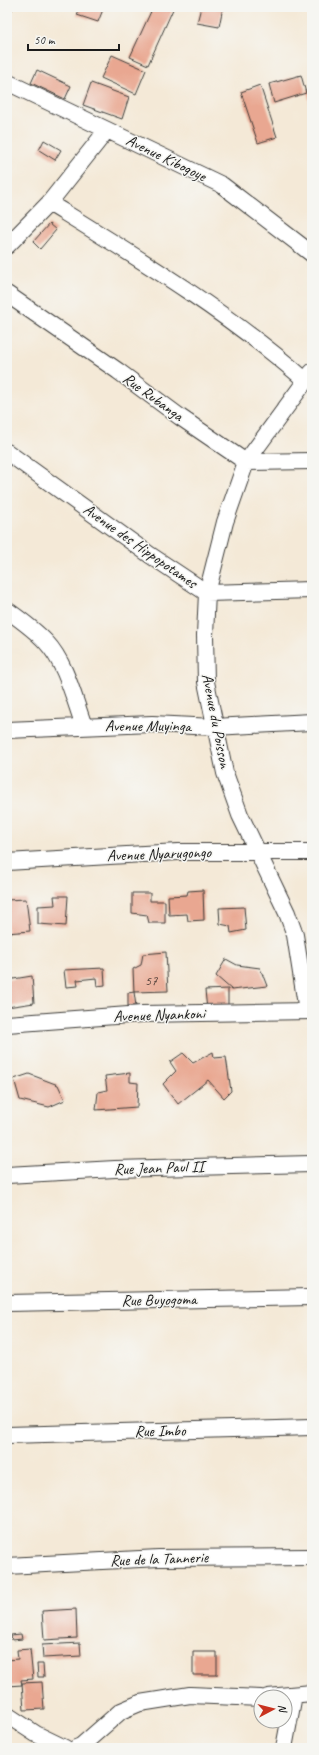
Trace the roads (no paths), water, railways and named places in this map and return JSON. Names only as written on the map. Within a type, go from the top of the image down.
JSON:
[{"type":"street","name":"Avenue Kibogoye","points":[[7,82],[222,185],[312,254]]},
{"type":"street","points":[[7,246],[50,204],[107,130]]},
{"type":"street","points":[[50,204],[156,269],[204,301],[309,376]]},
{"type":"street","name":"Rue Rubanga","points":[[7,294],[246,462]]},
{"type":"street","name":"Avenue du Poisson","points":[[309,376],[246,462],[225,522],[207,593],[206,682],[214,727],[225,773],[256,852],[287,913],[295,935],[309,1011]]},
{"type":"street","name":"Avenue des Hippopotames","points":[[7,452],[57,486],[150,555],[207,593],[312,590]]},
{"type":"street","points":[[246,462],[312,461]]},
{"type":"street","points":[[7,610],[47,642],[59,661],[84,726]]},
{"type":"street","name":"Avenue Muyinga","points":[[7,730],[152,724],[214,727],[312,722]]},
{"type":"street","name":"Avenue Nyarugongo","points":[[7,862],[178,852],[312,852]]},
{"type":"street","name":"Avenue Nyankoni","points":[[7,1024],[142,1014],[309,1011]]},
{"type":"street","name":"Rue Jean Paul II","points":[[7,1175],[115,1169],[312,1164]]},
{"type":"street","name":"Rue Buyogoma","points":[[7,1303],[312,1297]]},
{"type":"street","name":"Rue Imbo","points":[[7,1435],[312,1427]]},
{"type":"street","name":"Rue de la Tannerie","points":[[7,1566],[159,1558],[312,1556]]},
{"type":"street","points":[[284,1748],[294,1695],[312,1693]]},
{"type":"street","points":[[76,1748],[81,1746],[121,1711],[140,1703],[190,1694],[253,1698]]},
{"type":"street","points":[[7,1715],[36,1734],[65,1748]]}]
